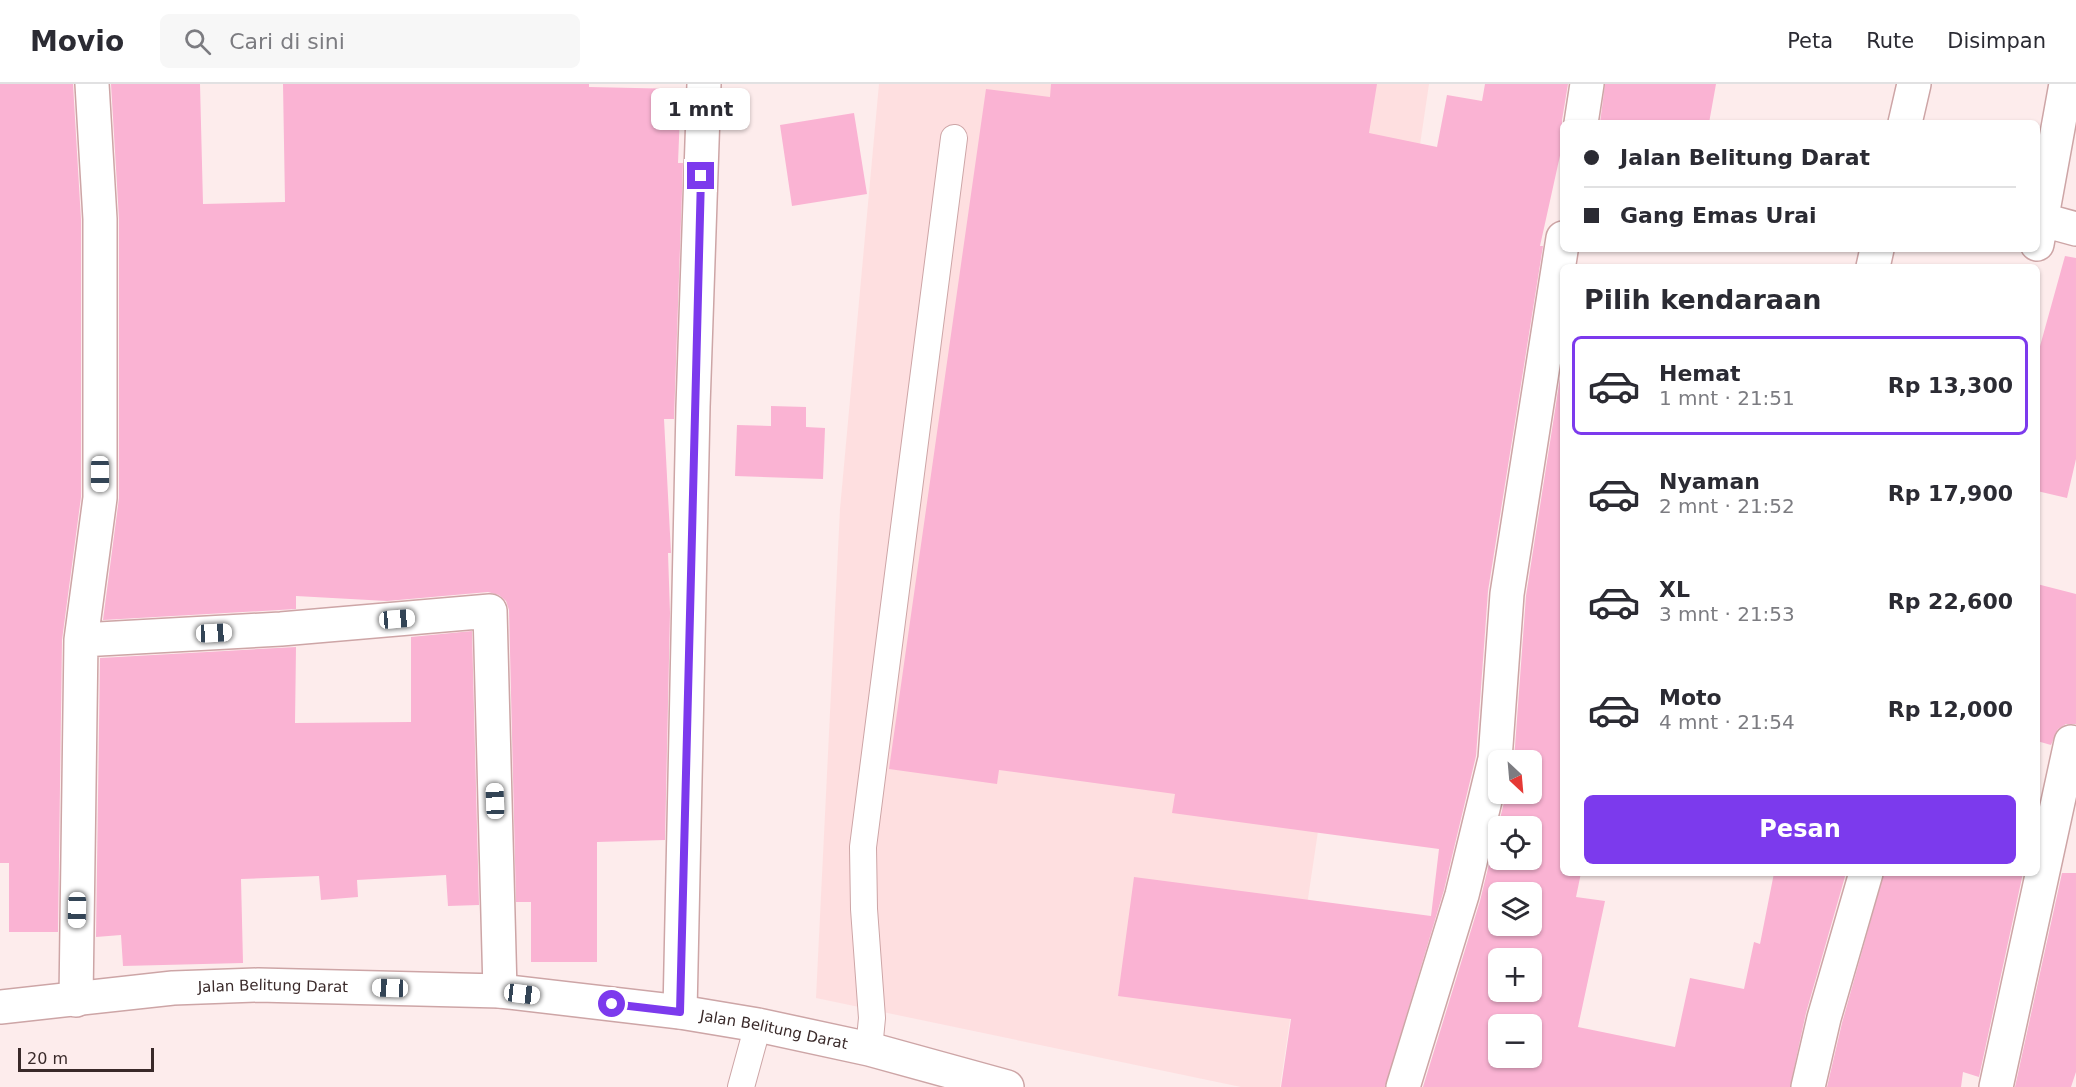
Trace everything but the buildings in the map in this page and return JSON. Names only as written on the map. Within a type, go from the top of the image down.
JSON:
[{"type":"street","points":[[76,1000],[81,640],[100,498],[100,219],[92,84]]},
{"type":"street","points":[[680,1012],[693,406],[704,84]]},
{"type":"street","points":[[1581,120],[1587,84]]},
{"type":"street","points":[[1906,120],[1914,84]]},
{"type":"street","points":[[2040,232],[2066,84]]},
{"type":"street","points":[[2040,238],[2076,229]]},
{"type":"street","points":[[1403,1087],[1462,895],[1495,759],[1507,594],[1561,252]]},
{"type":"street","points":[[81,640],[281,629],[490,611],[500,991]]},
{"type":"street","points":[[1996,1087],[2071,742]]},
{"type":"street","points":[[1808,1087],[1824,1018],[1865,876]]},
{"type":"street","name":"Jalan Belitung Darat","points":[[11,1006],[173,988],[258,985],[500,991],[680,1012],[758,1025],[869,1049],[1007,1087]]},
{"type":"lane","points":[[869,1049],[872,1018],[864,909],[863,847],[954,138]]},
{"type":"lane","points":[[741,1087],[758,1025]]},
{"type":"shaded area","points":[[879,84],[1429,84],[1280,1087],[1241,1087],[816,998],[840,509]]},
{"type":"route","points":[[612,1004],[680,1012],[701,176]]}]
